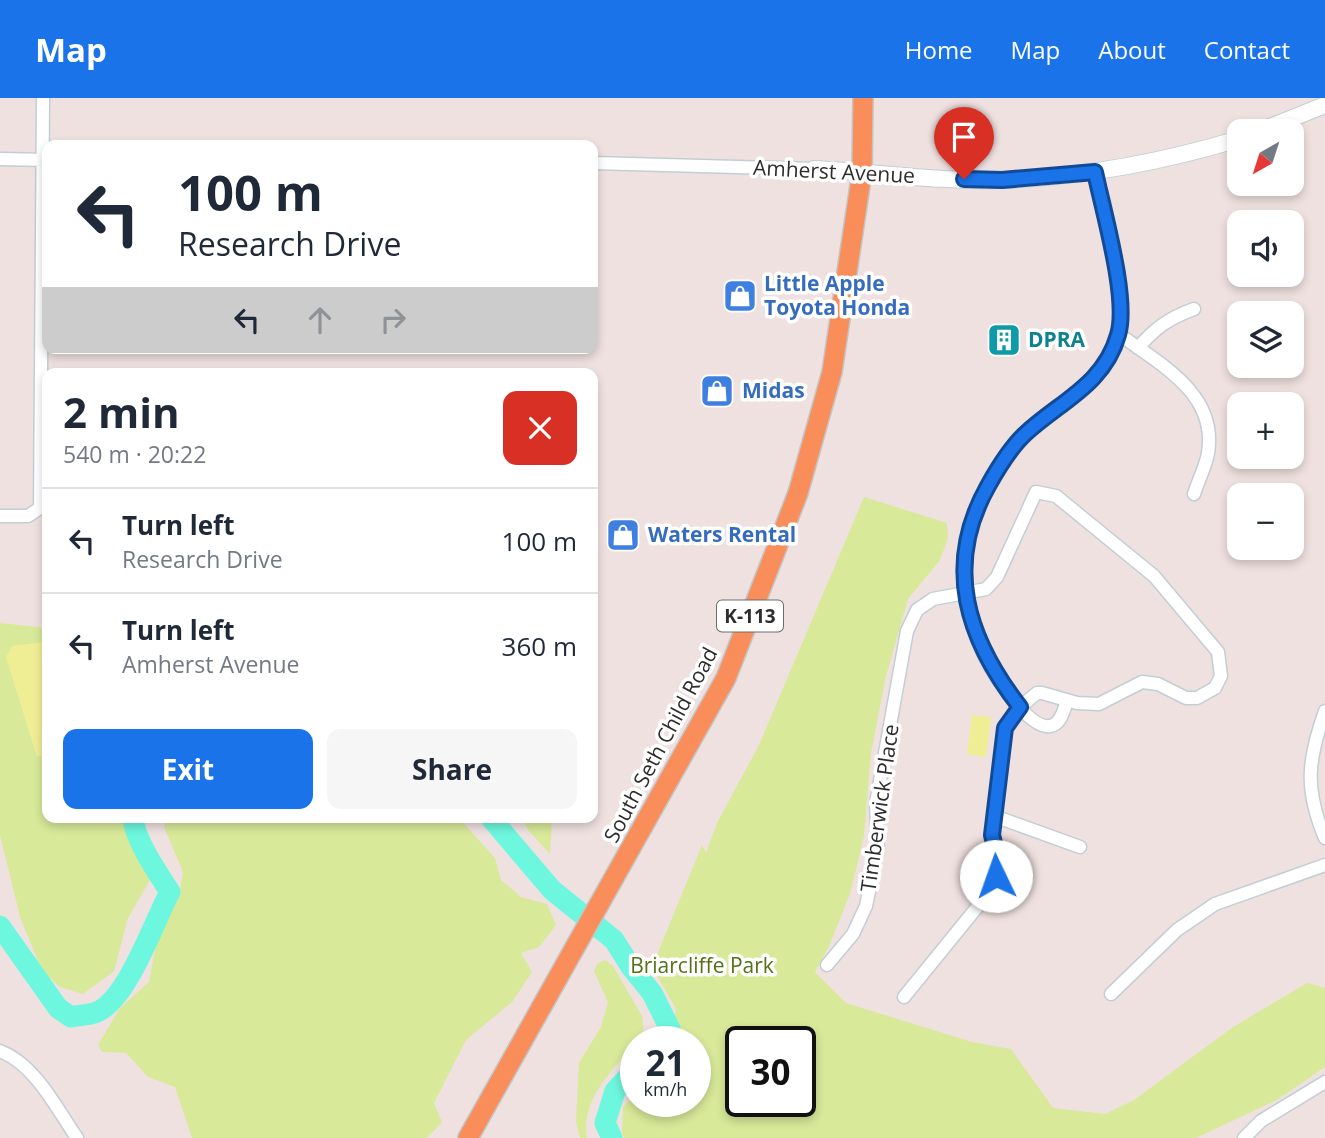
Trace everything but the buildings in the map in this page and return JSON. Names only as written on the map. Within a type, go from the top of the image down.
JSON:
[{"type":"main road","name":"South Seth Child Road","points":[[468,1138],[726,678],[798,493],[832,372],[862,172],[863,98]]},
{"type":"street","points":[[43,98],[44,140]]},
{"type":"street","points":[[1290,119],[1325,105]]},
{"type":"street","name":"Amherst Avenue","points":[[598,163],[814,169],[1002,180],[1095,172],[1227,142]]},
{"type":"street","points":[[0,159],[42,160]]},
{"type":"street","points":[[904,997],[987,895],[996,876],[998,859],[992,835],[993,816],[1005,728],[1020,707],[1037,693],[1067,701],[1055,725],[1048,727],[1039,724],[1020,707],[996,677],[982,651],[970,619],[964,567],[979,502],[1000,465],[1024,435],[1087,385],[1106,360],[1119,334],[1120,297],[1095,172]]},
{"type":"street","points":[[1138,348],[1152,331],[1169,317],[1194,309]]},
{"type":"street","points":[[1119,334],[1192,390],[1201,405],[1208,427],[1208,453],[1194,494]]},
{"type":"street","points":[[0,516],[28,516],[40,508],[42,369]]},
{"type":"street","name":"Timberwick Place","points":[[827,965],[853,934],[866,906],[878,848],[876,803],[907,631],[917,610],[933,599],[986,589],[997,578],[1036,492],[1056,496],[1154,576],[1218,652],[1221,676],[1219,682],[1204,696],[1186,698],[1158,684],[1142,682],[1099,704],[1086,705],[1067,701]]},
{"type":"street","points":[[1325,711],[1311,750],[1308,774],[1311,797],[1325,838]]},
{"type":"street","points":[[993,816],[1080,847]]},
{"type":"street","points":[[1111,993],[1177,930],[1215,904],[1325,865]]},
{"type":"street","points":[[0,1051],[8,1053],[35,1078],[77,1138]]},
{"type":"street","points":[[1244,1138],[1261,1121],[1325,1082]]},
{"type":"green space","name":"Briarcliffe Park","points":[[864,497],[947,523],[948,538],[940,560],[908,599],[886,676],[871,753],[864,836],[850,894],[829,946],[815,972],[846,1003],[972,1042],[1011,1049],[1053,1108],[1105,1114],[1134,1100],[1233,1027],[1307,983],[1325,988],[1325,1067],[1277,1100],[1196,1138],[624,1138],[623,1117],[711,1117],[711,1026],[674,1026],[676,1009],[652,967],[702,845],[706,853],[717,823],[759,745]]},
{"type":"green space","points":[[0,623],[42,627],[42,823],[126,823],[150,880],[128,918],[114,971],[83,994],[60,987],[42,971],[20,917],[0,835]]},
{"type":"green space","points":[[166,823],[463,823],[495,858],[501,880],[521,897],[547,904],[556,925],[539,947],[521,953],[532,972],[513,1001],[466,1040],[434,1103],[442,1122],[427,1138],[192,1138],[175,1087],[148,1077],[126,1053],[102,1052],[98,1045],[120,1008],[149,982],[157,939],[179,896],[183,872],[164,827]]},
{"type":"green space","points":[[524,823],[552,823],[550,854]]},
{"type":"green space","points":[[605,960],[613,966],[642,1016],[643,1026],[620,1026],[620,1062],[593,1098],[586,1124],[587,1138],[580,1138],[576,1122],[579,1063],[601,1027],[608,1002],[594,971],[597,964]]},
{"type":"shaded area","points":[[42,643],[42,756],[37,757],[6,657],[12,646]]},
{"type":"shaded area","points":[[972,715],[991,717],[986,757],[967,754]]},
{"type":"waterway","points":[[0,926],[58,1008],[71,1017],[97,1012],[108,1004],[130,976],[170,892],[153,866],[134,823]]},
{"type":"waterway","points":[[495,823],[552,890],[614,940],[652,993],[668,1026]]},
{"type":"waterway","points":[[612,1138],[605,1123],[615,1091],[620,1086]]},
{"type":"place","name":"Little Apple Toyota Honda","points":[[740,296]]},
{"type":"place","name":"DPRA","points":[[1004,340]]},
{"type":"place","name":"Midas","points":[[717,391]]},
{"type":"place","name":"Waters Rental","points":[[623,535]]},
{"type":"route","points":[[964,179],[1002,180],[1095,172],[1120,297],[1119,334],[1106,360],[1075,397],[1024,435],[1000,465],[979,502],[968,541],[964,567],[970,619],[982,651],[996,677],[1020,707],[1005,728],[993,816],[992,835],[998,859],[996,876]]}]
